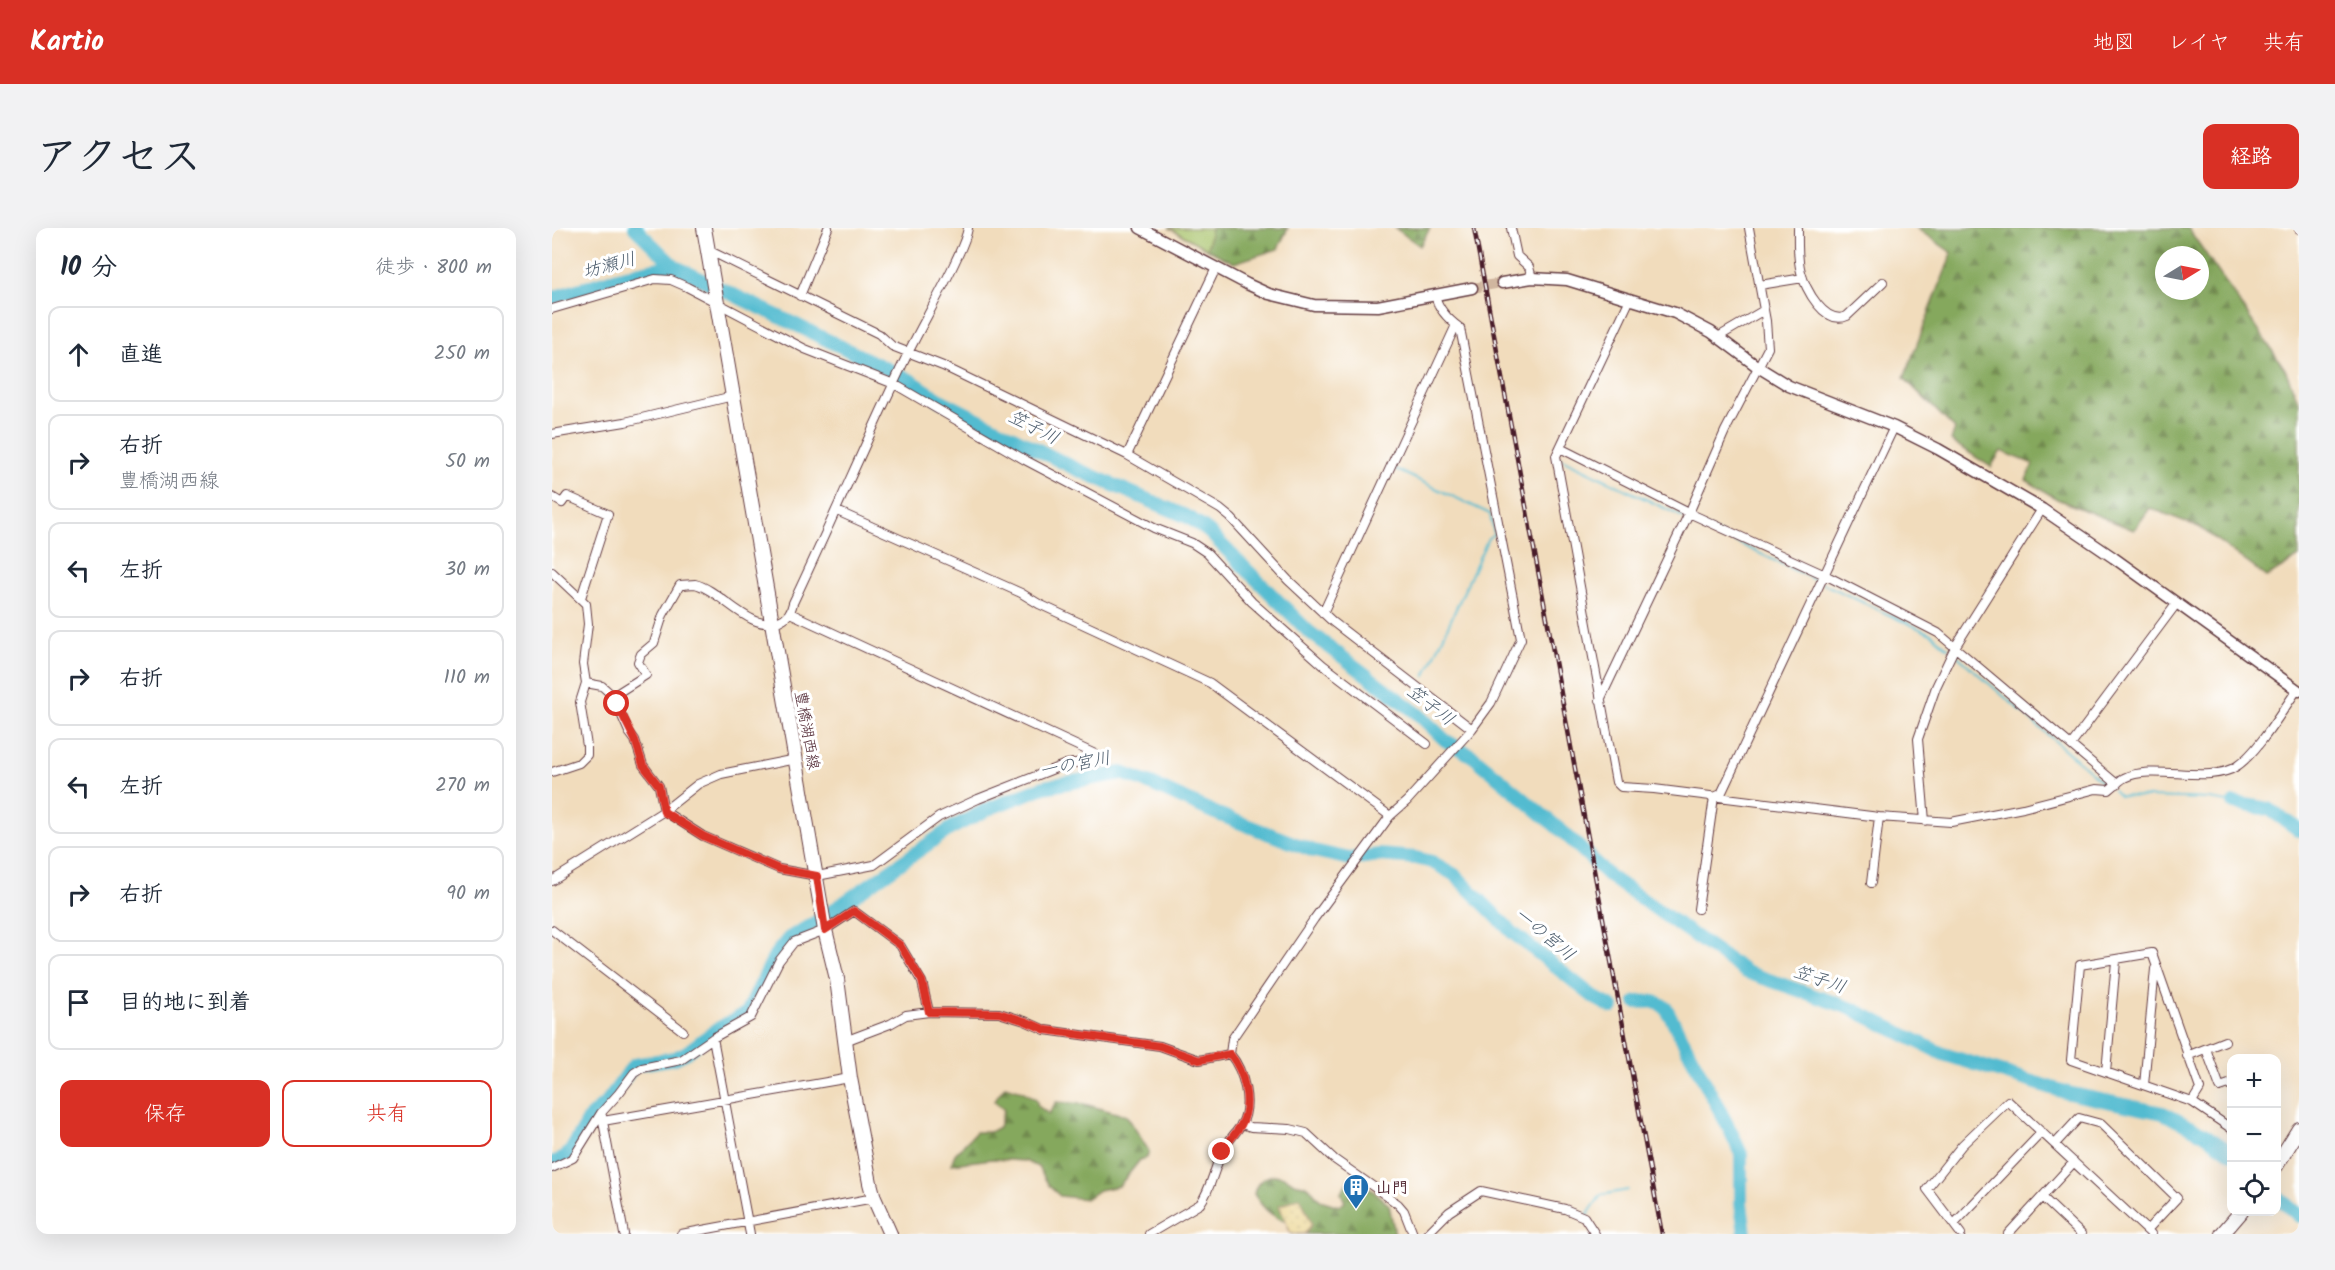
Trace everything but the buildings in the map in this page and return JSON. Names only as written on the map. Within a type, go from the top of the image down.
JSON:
[{"type":"main road","name":"豊橋湖西線","points":[[705,228],[825,930],[837,979],[850,1078],[874,1198],[890,1234]]},
{"type":"main road","points":[[2279,1162],[2299,1130]]},
{"type":"main road","points":[[2222,1234],[2238,1216]]},
{"type":"street","points":[[800,296],[828,228]]},
{"type":"street","points":[[613,696],[646,675],[638,662],[641,654],[654,643],[663,615],[680,585],[695,584],[747,616],[765,624],[783,620],[790,613],[907,355],[944,285],[968,228]]},
{"type":"street","points":[[1140,228],[1269,294],[1314,306],[1378,306],[1472,288]]},
{"type":"street","points":[[1511,228],[1517,255],[1529,267],[1532,278]]},
{"type":"street","points":[[1600,700],[1689,513],[1725,430],[1768,348],[1764,310],[1749,228]]},
{"type":"street","points":[[1798,228],[1801,273],[1822,310],[1832,317],[1843,318],[1883,282]]},
{"type":"street","points":[[709,255],[879,334],[892,346],[907,355],[943,366],[1127,455],[1231,518],[1288,580],[1323,613],[1472,729]]},
{"type":"street","points":[[1127,455],[1216,268]]},
{"type":"street","points":[[1502,283],[1532,278],[1567,280],[1630,299],[1675,314],[1718,337],[1758,367],[1789,386],[1894,428],[1938,449],[2042,509],[2298,690],[2249,755],[2236,767],[2220,772],[2142,774],[2124,778],[2114,786],[2023,808],[1951,822],[1879,817],[1621,787],[1616,782],[1600,700],[1557,456],[1630,299]]},
{"type":"street","points":[[1760,285],[1803,278]]},
{"type":"street","points":[[552,309],[621,287],[655,279],[671,280],[717,299],[805,349],[894,384],[1024,460],[1154,528],[1192,543],[1207,552],[1252,602],[1323,665],[1427,744]]},
{"type":"street","points":[[1149,1234],[1200,1204],[1206,1196],[1222,1152],[1241,1124],[1246,1099],[1243,1077],[1238,1064],[1230,1054],[1233,1039],[1314,919],[1390,816],[1407,801],[1472,729],[1491,703],[1521,639],[1460,328],[1440,308],[1435,295]]},
{"type":"street","points":[[1718,337],[1764,310]]},
{"type":"street","points":[[1323,613],[1456,325]]},
{"type":"street","points":[[552,434],[625,422],[732,396]]},
{"type":"street","points":[[1714,797],[1721,794],[1894,428]]},
{"type":"street","points":[[1560,448],[1689,513],[1825,575],[1938,633],[2071,745],[2114,786]]},
{"type":"street","points":[[552,497],[562,503],[567,496],[608,514],[581,598]]},
{"type":"street","points":[[1925,821],[1918,739],[1936,687],[1955,647],[2042,509]]},
{"type":"street","points":[[837,511],[1021,593],[1039,604],[1210,683],[1390,816]]},
{"type":"street","points":[[552,572],[581,598],[588,611],[582,664],[586,683],[580,702],[587,755],[579,763],[552,772]]},
{"type":"street","points":[[2071,745],[2177,603]]},
{"type":"street","points":[[586,683],[602,686],[613,696],[635,740],[643,765],[659,786],[664,812],[703,836],[779,869],[817,876],[874,865],[939,817],[1066,764],[1101,760],[1095,754],[790,613]]},
{"type":"street","points":[[552,881],[664,812],[698,784],[721,774],[796,759]]},
{"type":"street","points":[[1698,909],[1714,797]]},
{"type":"street","points":[[1871,883],[1879,817]]},
{"type":"street","points":[[552,1168],[573,1158],[637,1070],[681,1060],[713,1038],[752,1017],[778,961],[794,942],[825,930],[854,911],[900,945],[922,981],[929,1012]]},
{"type":"street","points":[[552,930],[683,1030]]},
{"type":"street","points":[[2192,1102],[2200,1089],[2152,953],[2116,961],[2080,965],[2071,1059],[2192,1102],[2227,1126]]},
{"type":"street","points":[[2106,1072],[2116,961]]},
{"type":"street","points":[[2144,1085],[2155,966]]},
{"type":"street","points":[[845,1041],[890,1024],[906,1015],[929,1012],[999,1013],[1046,1030],[1160,1046],[1199,1060],[1230,1054]]},
{"type":"street","points":[[713,1038],[727,1101],[750,1234]]},
{"type":"street","points":[[2187,1056],[2225,1041]]},
{"type":"street","points":[[2206,1049],[2220,1087],[2227,1085]]},
{"type":"street","points":[[602,1117],[727,1101],[850,1078]]},
{"type":"street","points":[[1961,1234],[1927,1189],[1962,1145],[2008,1101],[2149,1232],[2177,1198],[2101,1124],[2079,1118],[2055,1144]]},
{"type":"street","points":[[602,1117],[624,1234]]},
{"type":"street","points":[[1241,1124],[1306,1133],[1334,1159],[1398,1204],[1404,1211],[1413,1234]]},
{"type":"street","points":[[1954,1224],[2042,1132]]},
{"type":"street","points":[[2012,1233],[2074,1162]]},
{"type":"street","points":[[1427,1234],[1449,1212],[1481,1191],[1565,1209],[1584,1217],[1595,1234]]},
{"type":"street","points":[[2042,1197],[2081,1234]]},
{"type":"street","points":[[681,1234],[874,1198]]},
{"type":"green space","points":[[1169,228],[1211,228],[1207,249]]},
{"type":"green space","points":[[1211,228],[1288,228],[1278,249],[1234,263],[1207,249]]},
{"type":"green space","points":[[1395,228],[1430,228],[1420,246]]},
{"type":"green space","points":[[1916,228],[2188,228],[2200,246],[2155,246],[2155,300],[2209,300],[2209,259],[2285,369],[2299,403],[2299,557],[2267,577],[2199,527],[2150,508],[2134,530],[2057,499],[2026,480],[2033,464],[2001,451],[1991,467],[1951,441],[1955,429],[1904,378],[1952,253]]},
{"type":"green space","points":[[1005,1086],[1022,1091],[1036,1099],[1038,1106],[1049,1114],[1056,1102],[1084,1104],[1127,1116],[1149,1151],[1147,1158],[1140,1160],[1119,1186],[1099,1190],[1086,1199],[1060,1196],[1050,1187],[1038,1167],[1025,1161],[992,1159],[951,1164],[955,1154],[976,1132],[990,1132],[999,1127],[1004,1110],[994,1101]]},
{"type":"green space","points":[[1274,1175],[1308,1186],[1320,1200],[1339,1206],[1345,1202],[1341,1193],[1349,1179],[1359,1179],[1389,1205],[1395,1234],[1295,1234],[1295,1222],[1282,1220],[1271,1214],[1254,1194],[1261,1181]]},
{"type":"sand","points":[[1300,1197],[1312,1224],[1305,1234],[1291,1234],[1279,1206]]},
{"type":"waterway","name":"笠子川","points":[[635,228],[674,266],[910,380],[942,401],[1074,468],[1190,518],[1209,532],[1308,631],[1418,714],[1445,740],[1474,757],[1564,833],[1609,876],[1746,972],[1850,1008],[1943,1054],[2068,1093],[2163,1113],[2204,1134],[2227,1150]]},
{"type":"waterway","name":"坊瀬川","points":[[552,298],[627,275],[674,266]]},
{"type":"waterway","points":[[1560,458],[1685,518]]},
{"type":"waterway","points":[[1393,468],[1490,514],[1494,534],[1488,538],[1425,677]]},
{"type":"waterway","points":[[1690,520],[1817,581]]},
{"type":"waterway","points":[[1822,583],[1902,621]]},
{"type":"waterway","points":[[1903,621],[1933,635],[1948,648]]},
{"type":"waterway","points":[[1954,653],[2108,787]]},
{"type":"waterway","name":"一の宮川","points":[[552,1163],[565,1158],[591,1116],[607,1102],[634,1065],[675,1058],[687,1052],[716,1030],[747,1013],[775,955],[789,938],[816,922],[950,829],[988,809],[1044,787],[1122,773],[1215,813],[1314,851],[1350,859],[1379,855],[1416,858],[1432,862],[1455,875],[1513,933],[1595,998],[1612,1007]]},
{"type":"waterway","points":[[2113,790],[2119,796],[2209,799],[2234,803]]},
{"type":"waterway","points":[[2234,803],[2269,809],[2299,830]]},
{"type":"waterway","name":"一の宮川","points":[[1636,1002],[1655,1002],[1666,1008],[1730,1130],[1741,1154],[1741,1203],[1745,1234]]},
{"type":"waterway","points":[[1586,1217],[1601,1195],[1628,1190]]},
{"type":"waterway","name":"笠子川","points":[[2281,1200],[2299,1216]]},
{"type":"tunnel","points":[[1472,288],[1502,283]]},
{"type":"railway","points":[[1474,228],[1662,1234]]},
{"type":"place","name":"山門","points":[[1356,1210]]},
{"type":"route","points":[[617,704],[635,740],[643,765],[659,786],[664,812],[703,836],[779,869],[817,876],[825,930],[854,911],[900,945],[922,981],[929,1012],[999,1013],[1046,1030],[1160,1046],[1199,1060],[1230,1054],[1238,1064],[1243,1077],[1246,1099],[1241,1124],[1222,1152]]}]
